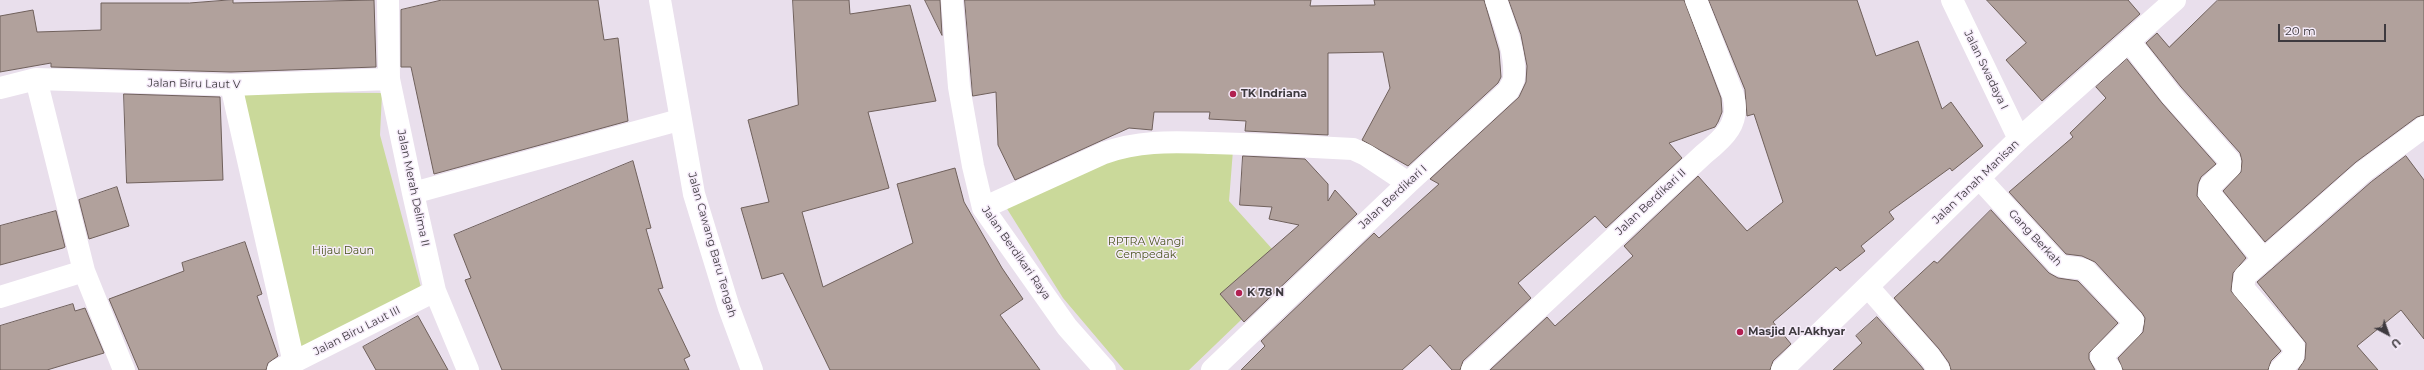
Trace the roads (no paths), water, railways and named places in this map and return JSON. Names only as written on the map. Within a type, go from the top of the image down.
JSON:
[{"type":"street","name":"Jalan Merah Delima II","points":[[388,0],[389,79],[413,193],[435,291],[468,370]]},
{"type":"street","name":"Jalan Cawang Baru Tengah","points":[[660,0],[679,120],[694,194],[729,308],[752,370]]},
{"type":"street","name":"Jalan Berdikari Raya","points":[[952,0],[959,87],[972,166],[983,208],[1067,327],[1105,370]]},
{"type":"street","name":"Jalan Berdikari I","points":[[1212,370],[1408,183],[1508,92],[1514,79],[1508,36],[1496,0]]},
{"type":"street","name":"Jalan Berdikari II","points":[[1472,370],[1704,154],[1724,138],[1735,120],[1736,106],[1733,95],[1696,0]]},
{"type":"street","name":"Jalan Swadaya I","points":[[1952,0],[2019,139]]},
{"type":"street","name":"Jalan Tanah Manisan","points":[[1782,370],[1980,179],[2019,139],[2175,0]]},
{"type":"street","points":[[2129,41],[2172,94],[2230,161],[2230,167],[2210,186],[2208,194],[2264,260]]},
{"type":"street","name":"Jalan Biru Laut V","points":[[0,88],[36,79],[231,86],[389,79]]},
{"type":"street","points":[[36,79],[84,271],[124,370]]},
{"type":"street","points":[[231,86],[286,366]]},
{"type":"street","points":[[413,193],[679,120]]},
{"type":"street","points":[[2280,370],[2293,357],[2294,347],[2243,288],[2245,276],[2363,172],[2424,127]]},
{"type":"street","points":[[983,208],[1104,153],[1123,146],[1146,142],[1253,144],[1352,149],[1366,155],[1408,183]]},
{"type":"street","name":"Gang Berkah","points":[[1980,179],[2058,264],[2064,268],[2081,268],[2086,271],[2133,321],[2131,328],[2101,357],[2111,370]]},
{"type":"street","points":[[0,298],[84,271]]},
{"type":"street","points":[[1868,287],[1930,357],[1939,370]]},
{"type":"street","name":"Jalan Biru Laut III","points":[[286,366],[435,291]]},
{"type":"place","name":"TK Indriana","points":[[1233,94]]},
{"type":"place","name":"K 78 N","points":[[1239,293]]},
{"type":"place","name":"Masjid Al-Akhyar","points":[[1740,332]]},
{"type":"park label","name":"RPTRA Wangi Cempedak","points":[[1146,248]]},
{"type":"park label","name":"Hijau Daun","points":[[343,251]]}]
